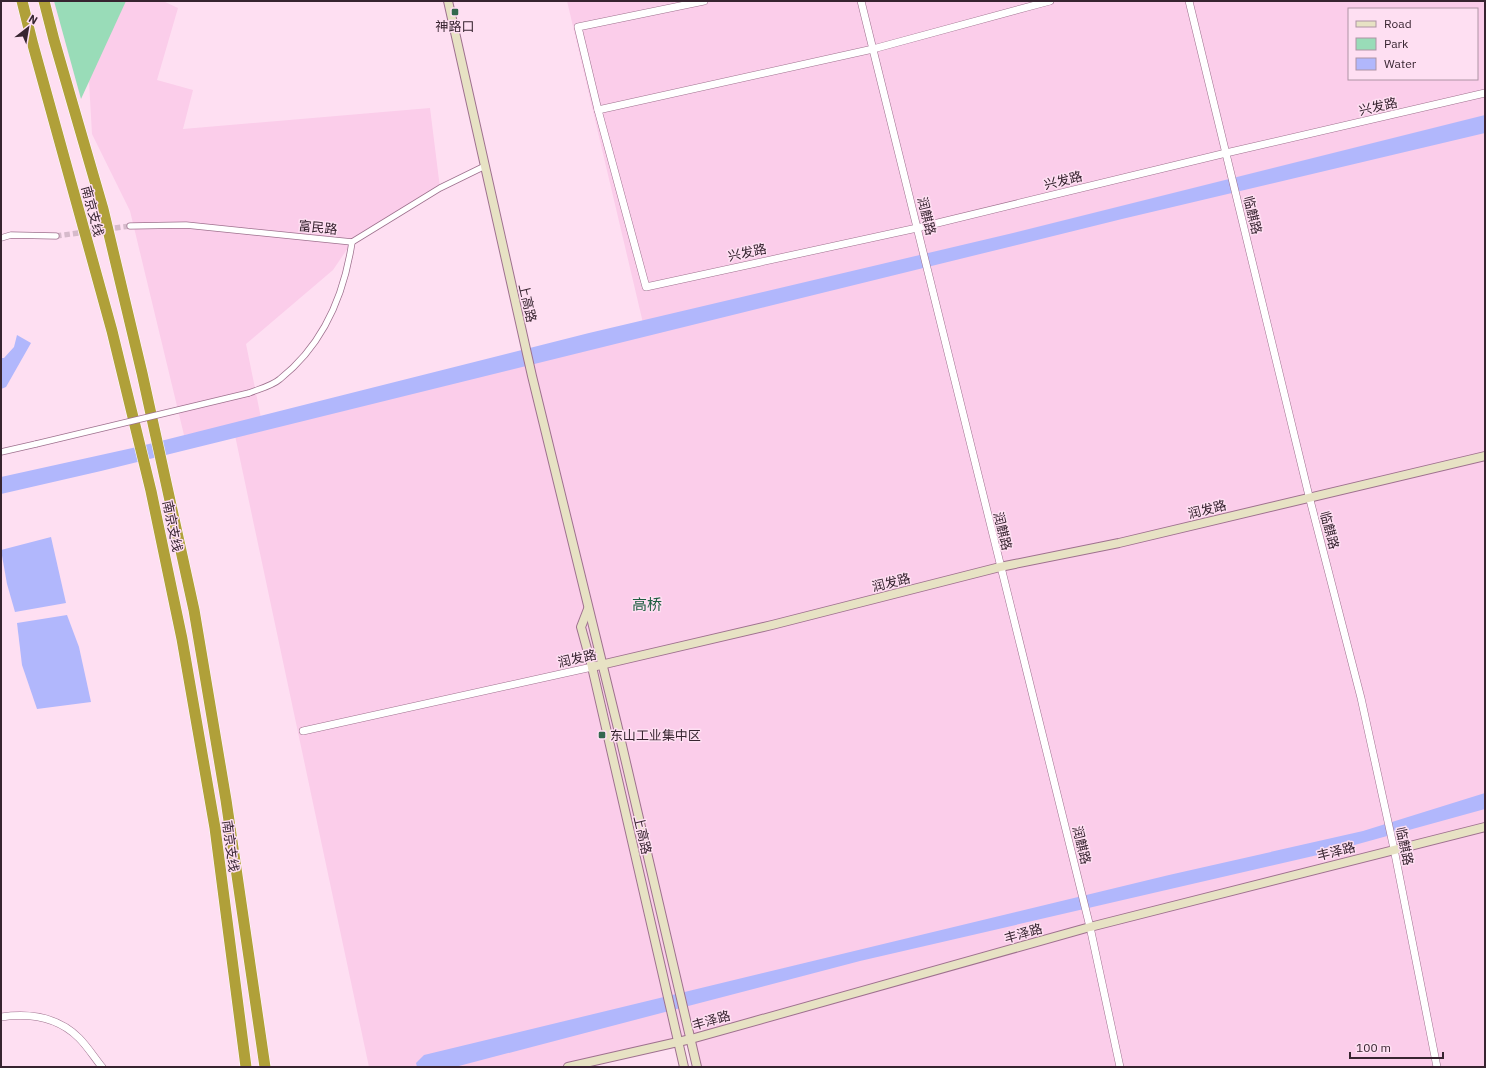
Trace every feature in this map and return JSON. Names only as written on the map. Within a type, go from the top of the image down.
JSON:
[{"type":"highway","name":"南京支线","points":[[22,1],[112,331],[151,491],[182,639],[215,828],[246,1067]]},
{"type":"highway","name":"南京支线","points":[[44,1],[103,209],[142,373],[194,610],[226,800],[265,1067]]},
{"type":"main road","name":"上高路","points":[[448,1],[532,376],[588,610],[618,724],[697,1067]]},
{"type":"main road","name":"润发路","points":[[592,667],[772,625],[1000,567],[1119,543],[1308,496],[1485,456]]},
{"type":"main road","name":"上高路","points":[[588,610],[581,627],[592,667],[677,1042],[684,1067]]},
{"type":"main road","name":"丰泽路","points":[[568,1067],[677,1042],[1090,927],[1485,827]]},
{"type":"street","points":[[704,1],[578,27],[598,110],[873,49],[1050,1]]},
{"type":"street","name":"润麒路","points":[[861,1],[1090,927],[1120,1067]]},
{"type":"street","name":"临麒路","points":[[1189,1],[1308,496],[1361,698],[1394,849],[1437,1067]]},
{"type":"street","name":"兴发路","points":[[598,110],[646,287],[917,228],[1226,153],[1485,93]]},
{"type":"street","name":"富民路","points":[[130,226],[186,225],[352,242],[440,188],[485,166]]},
{"type":"street","points":[[1,238],[11,235],[56,236]]},
{"type":"street","points":[[1,452],[249,393],[279,380],[303,356],[327,325],[338,300],[348,268],[352,242]]},
{"type":"street","name":"润发路","points":[[303,731],[592,667]]},
{"type":"street","points":[[1,1017],[27,1015],[48,1019],[65,1027],[79,1038],[102,1067]]},
{"type":"shaded area","points":[[112,1],[163,1],[178,8],[157,80],[193,90],[183,129],[430,108],[440,188],[352,242],[333,270],[246,344],[261,418],[643,323],[567,1],[1485,1],[1485,1067],[697,1067],[691,1039],[566,1067],[369,1067],[233,426],[184,435],[130,211],[92,134],[88,64]]},
{"type":"green space","points":[[54,1],[126,1],[81,99]]},
{"type":"water","points":[[1485,115],[1485,133],[1122,219],[101,471],[1,494],[1,477],[137,447],[589,333],[1013,233]]},
{"type":"water","points":[[17,335],[31,343],[6,387],[1,389],[1,358],[4,358],[14,347]]},
{"type":"water","points":[[51,537],[66,603],[15,612],[7,584],[1,550]]},
{"type":"water","points":[[67,615],[79,647],[91,702],[37,709],[22,665],[17,623]]},
{"type":"water","points":[[1485,793],[1485,809],[1322,854],[860,961],[455,1067],[417,1067],[416,1063],[424,1055],[1169,875],[1363,831]]},
{"type":"tunnel","points":[[56,236],[130,226]]},
{"type":"place","name":"神路口","points":[[455,12]]},
{"type":"place","name":"东山工业集中区","points":[[602,735]]},
{"type":"district","name":"高桥","points":[[647,605]]}]
